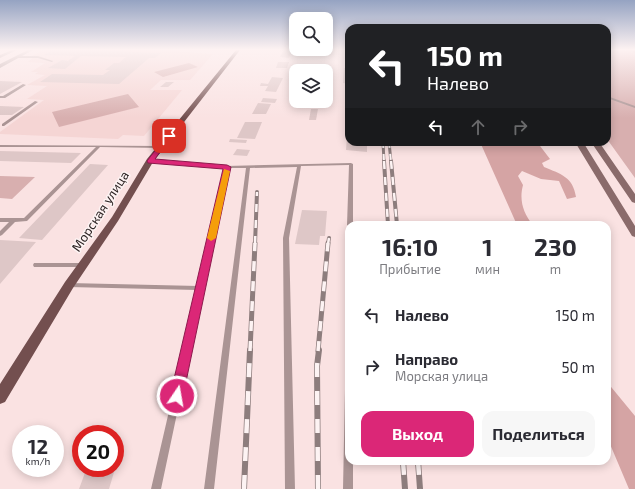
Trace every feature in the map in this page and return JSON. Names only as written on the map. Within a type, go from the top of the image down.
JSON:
[{"type":"main road","name":"Морская улица","points":[[0,397],[69,285],[115,219],[150,161],[220,73]]},
{"type":"main road","points":[[581,146],[635,234]]},
{"type":"main road","points":[[598,146],[635,200]]},
{"type":"lane","points":[[0,97],[4,97],[24,85]]},
{"type":"lane","points":[[611,98],[635,107]]},
{"type":"lane","points":[[1,125],[36,102]]},
{"type":"lane","points":[[0,146],[160,147]]},
{"type":"lane","points":[[0,220],[25,220],[99,146]]},
{"type":"lane","points":[[150,161],[227,167],[350,164],[350,221]]},
{"type":"lane","points":[[290,489],[286,238],[300,165]]},
{"type":"lane","points":[[209,489],[248,166]]},
{"type":"lane","points":[[156,489],[227,167]]},
{"type":"lane","points":[[0,234],[14,220]]},
{"type":"lane","points":[[36,265],[83,265]]},
{"type":"lane","points":[[69,285],[200,288]]},
{"type":"lane","points":[[348,465],[348,489]]},
{"type":"shaded area","points":[[155,73],[178,73],[163,77]]},
{"type":"shaded area","points":[[196,73],[190,80],[161,80],[150,90],[182,90],[144,136],[123,135],[118,139],[0,134],[0,132],[44,100],[27,99],[47,86],[27,85],[45,75],[35,74]]},
{"type":"shaded area","points":[[611,73],[635,73],[635,178],[611,145]]},
{"type":"shaded area","points":[[128,94],[139,107],[59,127],[52,112]]},
{"type":"shaded area","points":[[482,146],[540,146],[550,159],[542,163],[544,167],[561,174],[572,185],[576,197],[567,199],[559,181],[541,179],[522,171],[518,176],[523,185],[521,196],[524,211],[530,221],[515,221]]},
{"type":"shaded area","points":[[0,176],[35,177],[12,199],[0,198]]},
{"type":"shaded area","points":[[611,387],[635,416],[635,489],[629,489],[611,446]]},
{"type":"building","points":[[106,73],[132,73],[119,84],[40,82],[52,74],[103,75]]},
{"type":"building","points":[[344,73],[345,73],[345,83],[343,83]]},
{"type":"building","points":[[272,77],[283,78],[276,92],[265,91],[268,86],[260,86],[261,83],[268,84]]},
{"type":"building","points":[[0,81],[22,82],[0,94]]},
{"type":"building","points":[[166,82],[174,82],[168,87],[160,87]]},
{"type":"building","points":[[263,98],[277,99],[275,103],[261,102]]},
{"type":"building","points":[[258,103],[271,104],[266,114],[252,114]]},
{"type":"building","points":[[0,106],[24,107],[12,115],[0,115]]},
{"type":"building","points":[[311,109],[318,109],[316,120],[309,120]]},
{"type":"building","points":[[245,122],[262,122],[255,139],[237,138]]},
{"type":"building","points":[[230,139],[247,140],[246,143],[229,142]]},
{"type":"building","points":[[346,146],[367,146],[367,152],[346,150]]},
{"type":"building","points":[[237,149],[250,150],[247,156],[233,155]]},
{"type":"building","points":[[0,151],[81,153],[71,163],[0,161]]},
{"type":"building","points":[[90,164],[108,165],[42,240],[19,238]]},
{"type":"building","points":[[302,210],[327,211],[325,236],[320,236],[319,245],[295,244]]},
{"type":"building","points":[[0,240],[36,242],[0,284]]},
{"type":"building","points":[[83,477],[113,477],[109,489],[79,489]]},
{"type":"railway","points":[[383,146],[384,162]]},
{"type":"railway","points":[[389,146],[391,162]]},
{"type":"railway","points":[[384,161],[388,221]]},
{"type":"railway","points":[[391,161],[397,221]]},
{"type":"railway","points":[[255,244],[257,192]]},
{"type":"railway","points":[[328,244],[329,238]]},
{"type":"railway","points":[[250,351],[255,243]]},
{"type":"railway","points":[[318,351],[328,243]]},
{"type":"railway","points":[[244,489],[250,350]]},
{"type":"railway","points":[[318,489],[317,366],[319,350]]},
{"type":"railway","points":[[403,465],[405,489]]},
{"type":"railway","points":[[418,465],[420,489]]},
{"type":"slow traffic","points":[[211,238],[226,171]]},
{"type":"route","points":[[169,136],[150,161],[227,167],[177,396]]}]
